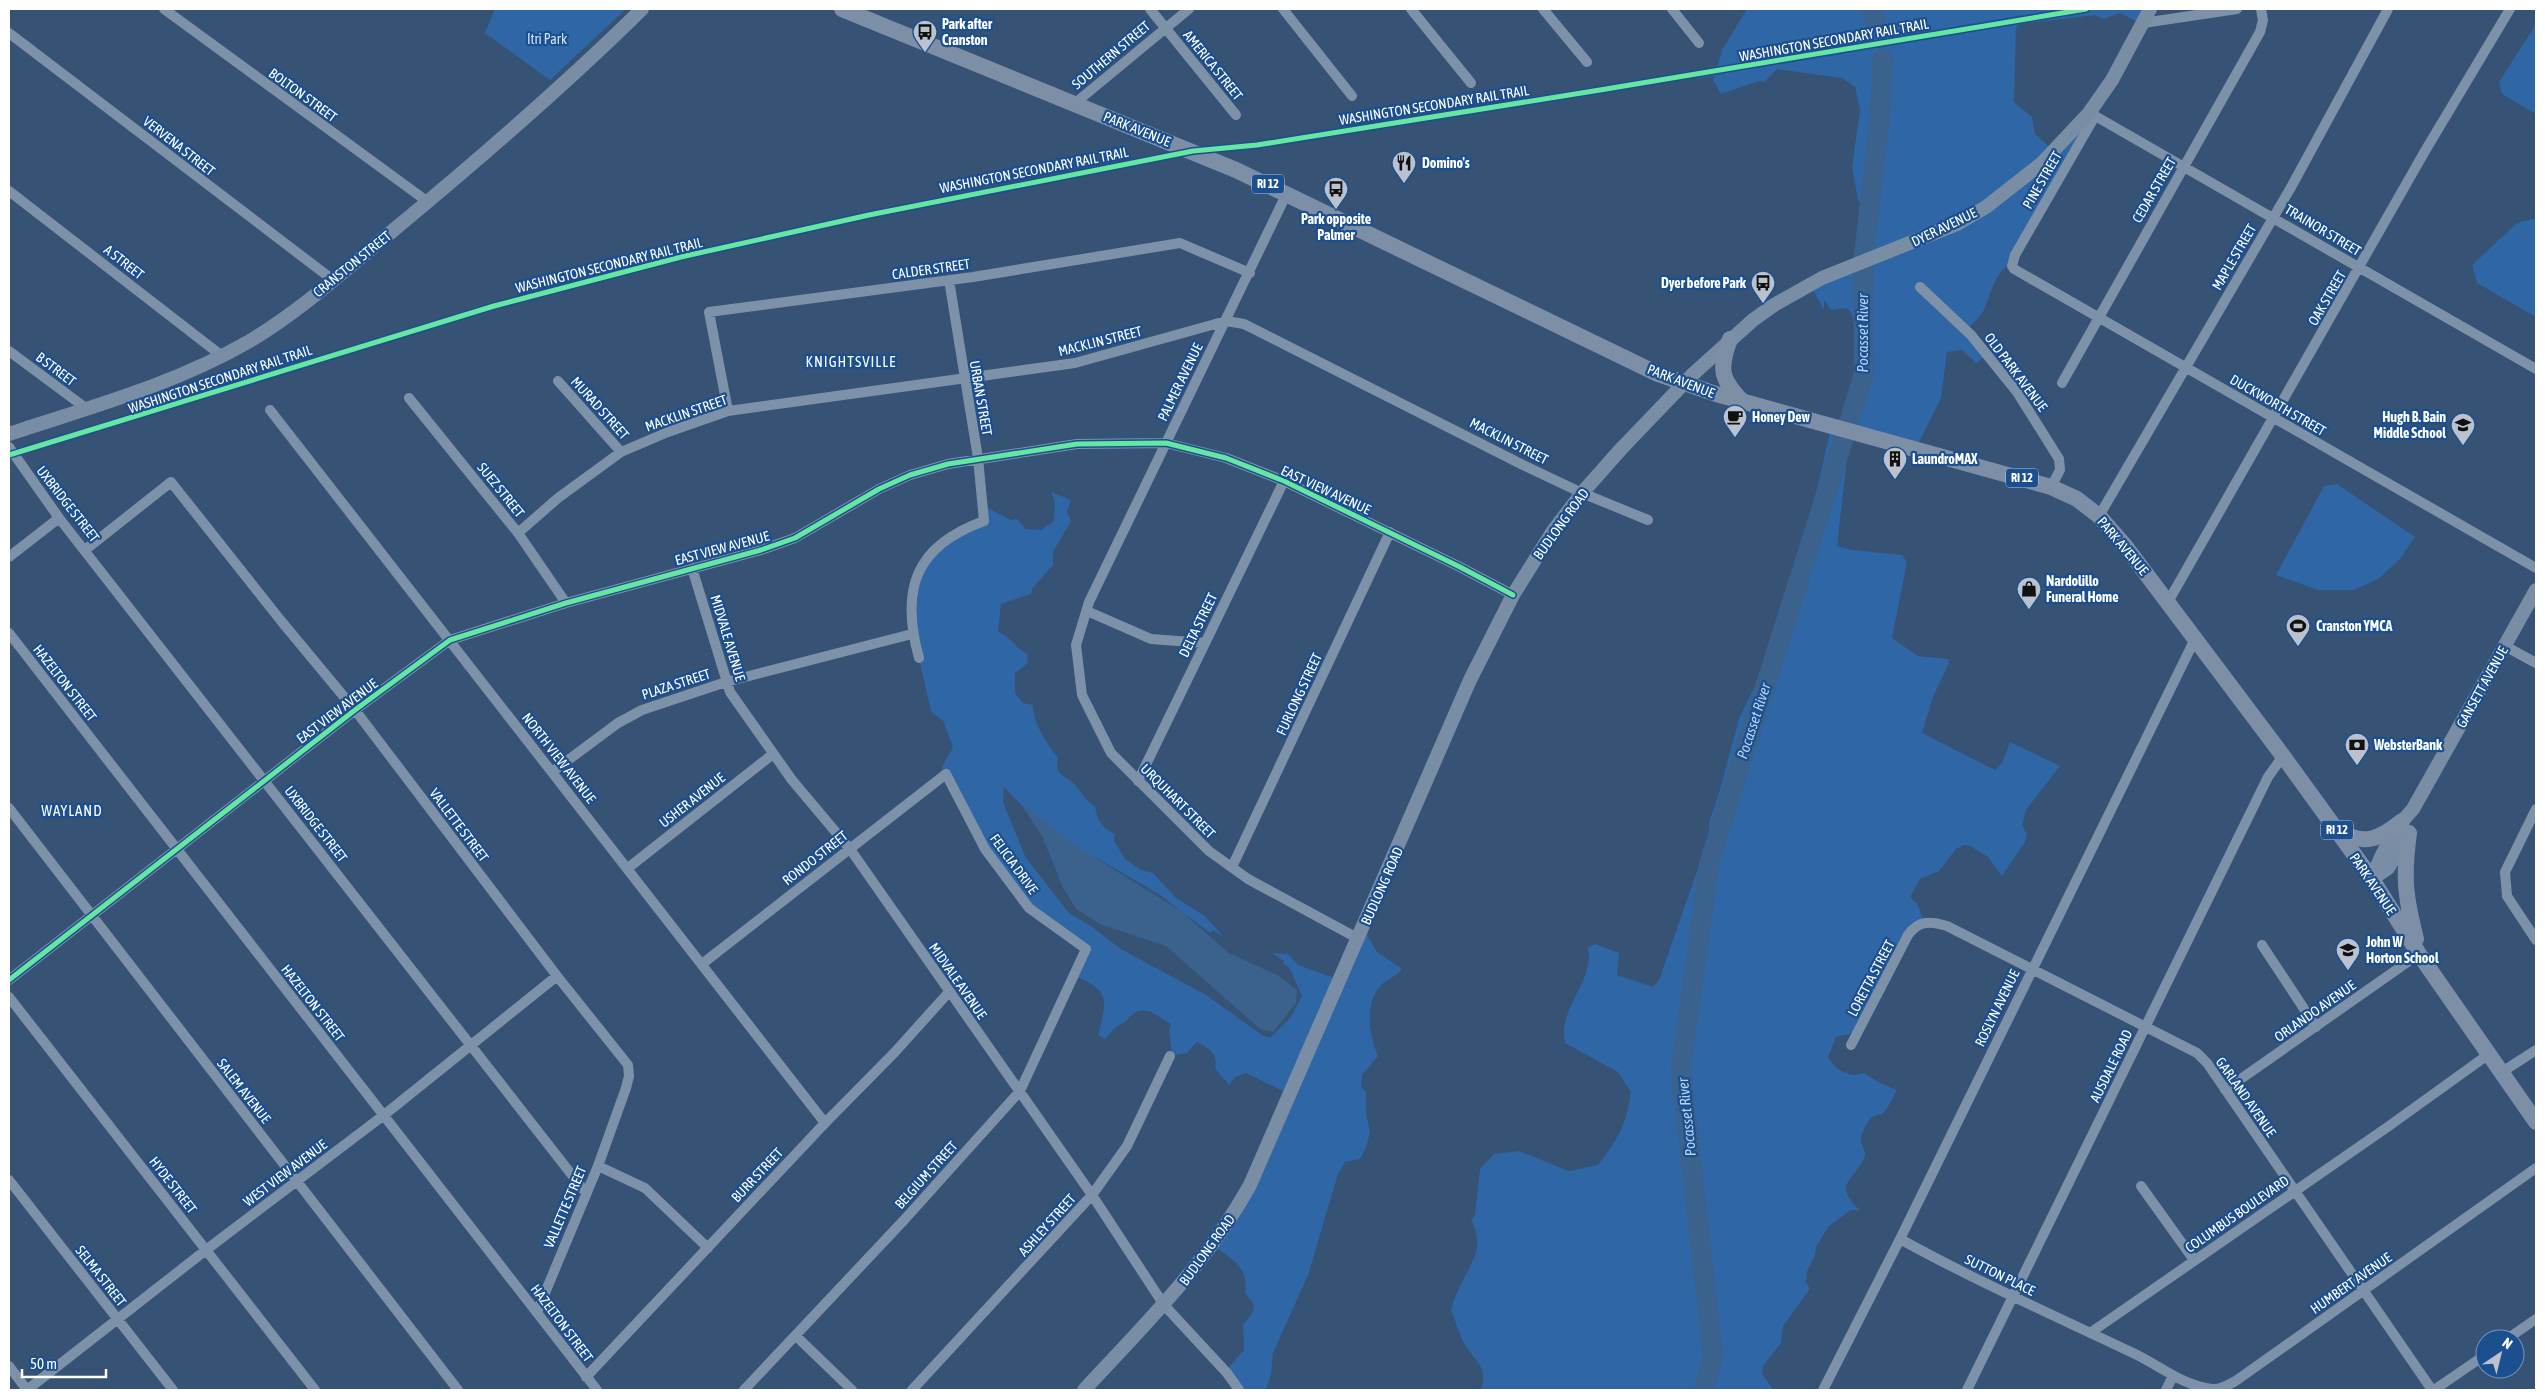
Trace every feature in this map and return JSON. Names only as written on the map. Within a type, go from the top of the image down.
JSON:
[{"type":"main road","name":"CRANSTON STREET","points":[[9,434],[87,410],[163,383],[222,356],[267,330],[333,280],[428,202],[568,80],[642,9]]},
{"type":"main road","name":"PARK AVENUE","points":[[842,9],[1193,151],[1287,193],[1658,374],[1743,402],[1899,443],[2051,487],[2077,500],[2099,516],[2126,547],[2283,756],[2372,879],[2419,954],[2536,1122]]},
{"type":"main road","name":"DYER AVENUE","points":[[1684,384],[1730,339],[1774,305],[1822,278],[1957,224],[1986,207],[2042,163],[2092,115],[2150,9]]},
{"type":"main road","points":[[1730,339],[1723,359],[1723,373],[1730,388],[1743,402]]},
{"type":"main road","name":"BUDLONG ROAD","points":[[1084,1390],[1164,1305],[1208,1253],[1250,1185],[1470,680],[1513,595],[1553,531],[1582,493],[1684,384]]},
{"type":"main road","name":"GANSETT AVENUE","points":[[2372,879],[2382,853],[2408,821],[2536,590]]},
{"type":"main road","points":[[2332,824],[2347,835],[2358,839],[2370,839],[2378,838],[2408,821]]},
{"type":"main road","points":[[2408,821],[2405,892],[2419,954]]},
{"type":"street","name":"BOLTON STREET","points":[[164,9],[428,202]]},
{"type":"street","name":"AMERICA STREET","points":[[1150,9],[1236,115]]},
{"type":"street","name":"SOUTHERN STREET","points":[[1074,104],[1189,9]]},
{"type":"street","points":[[1283,9],[1352,96]]},
{"type":"street","points":[[1411,9],[1471,83]]},
{"type":"street","points":[[1543,9],[1587,62]]},
{"type":"street","points":[[1672,9],[1700,43]]},
{"type":"street","points":[[2143,23],[2237,9]]},
{"type":"street","name":"CEDAR STREET","points":[[2062,383],[2260,32],[2263,20],[2261,9]]},
{"type":"street","name":"MAPLE STREET","points":[[2099,516],[2187,368],[2388,9]]},
{"type":"street","name":"OAK STREET","points":[[2168,602],[2421,158],[2510,9]]},
{"type":"street","name":"VERVENA STREET","points":[[9,32],[333,280]]},
{"type":"street","name":"TRAINOR STREET","points":[[2092,115],[2536,369]]},
{"type":"street","name":"PINE STREET","points":[[2013,262],[2092,115]]},
{"type":"street","name":"A STREET","points":[[9,191],[222,356]]},
{"type":"street","name":"PALMER AVENUE","points":[[1087,611],[1287,193]]},
{"type":"street","name":"CALDER STREET","points":[[728,411],[709,312],[949,280],[1180,243],[1250,273]]},
{"type":"street","name":"DUCKWORTH STREET","points":[[2013,262],[2014,269],[2097,318],[2536,568]]},
{"type":"street","name":"URBAN STREET","points":[[912,634],[912,589],[924,562],[938,545],[960,530],[984,521],[978,458],[963,377],[949,280]]},
{"type":"street","name":"OLD PARK AVENUE","points":[[1920,287],[1971,335],[2017,392],[2059,459],[2060,470],[2051,487]]},
{"type":"street","name":"MACKLIN STREET","points":[[518,533],[558,498],[622,452],[668,432],[728,411],[1075,363],[1226,321],[1244,324],[1582,493],[1648,520]]},
{"type":"street","name":"B STREET","points":[[9,351],[87,410]]},
{"type":"street","name":"MURAD STREET","points":[[558,381],[622,452]]},
{"type":"street","name":"SUEZ STREET","points":[[409,398],[518,533],[566,603]]},
{"type":"street","name":"NORTH VIEW AVENUE","points":[[270,410],[825,1123]]},
{"type":"street","name":"EAST VIEW AVENUE","points":[[9,980],[179,850],[355,710],[450,640],[566,603],[761,550],[795,538],[878,489],[902,478],[948,464],[1077,444],[1166,443],[1226,458],[1284,481],[1390,532],[1513,595]]},
{"type":"street","name":"UXBRIDGE STREET","points":[[9,447],[59,518],[586,1193]]},
{"type":"street","name":"DELTA STREET","points":[[1138,781],[1284,481]]},
{"type":"street","name":"VALLETTE STREET","points":[[85,550],[171,482],[282,622],[355,710],[557,976],[628,1065],[629,1076],[626,1088],[598,1166],[537,1312]]},
{"type":"street","points":[[9,557],[59,518]]},
{"type":"street","name":"FURLONG STREET","points":[[1232,867],[1390,532]]},
{"type":"street","name":"MIDVALE AVENUE","points":[[692,568],[730,692],[773,754],[850,849],[1020,1091],[1164,1305],[1227,1373],[1239,1390]]},
{"type":"street","points":[[1087,611],[1151,639],[1205,643]]},
{"type":"street","name":"URQUHART STREET","points":[[1087,611],[1076,645],[1082,695],[1111,753],[1209,851],[1248,879],[1358,939]]},
{"type":"street","name":"HAZELTON STREET","points":[[9,633],[597,1390]]},
{"type":"street","points":[[912,634],[919,658]]},
{"type":"street","name":"PLAZA STREET","points":[[552,772],[618,722],[642,710],[726,682],[912,634]]},
{"type":"street","name":"ROSLYN AVENUE","points":[[1823,1390],[1900,1239],[2195,639]]},
{"type":"street","points":[[2505,646],[2536,664]]},
{"type":"street","name":"USHER AVENUE","points":[[628,868],[773,754]]},
{"type":"street","name":"AUSDALE ROAD","points":[[1967,1390],[2011,1296],[2268,777],[2283,756]]},
{"type":"street","name":"RONDO STREET","points":[[702,964],[946,774]]},
{"type":"street","name":"FELICIA DRIVE","points":[[946,774],[984,849],[1028,908],[1086,949]]},
{"type":"street","name":"SALEM AVENUE","points":[[9,808],[458,1390]]},
{"type":"street","points":[[2536,809],[2505,872],[2508,896],[2536,940]]},
{"type":"street","name":"GARLAND AVENUE","points":[[1917,925],[1932,922],[1947,926],[2197,1053],[2207,1063],[2433,1390]]},
{"type":"street","name":"LORETTA STREET","points":[[1851,1045],[1908,935],[1917,925]]},
{"type":"street","points":[[2262,945],[2316,1028]]},
{"type":"street","name":"BELGIUM STREET","points":[[744,1390],[796,1336],[1020,1091],[1086,949]]},
{"type":"street","name":"ORLANDO AVENUE","points":[[2225,1090],[2419,954]]},
{"type":"street","name":"WEST VIEW AVENUE","points":[[27,1390],[206,1250],[384,1116],[557,976]]},
{"type":"street","name":"BURR STREET","points":[[586,1377],[825,1123],[896,1052],[949,992]]},
{"type":"street","name":"HYDE STREET","points":[[9,996],[315,1390]]},
{"type":"street","points":[[2502,1072],[2536,1050]]},
{"type":"street","name":"COLUMBUS BOULEVARD","points":[[2090,1333],[2389,1126],[2489,1054]]},
{"type":"street","name":"ASHLEY STREET","points":[[912,1390],[1092,1196],[1127,1146],[1170,1056]]},
{"type":"street","points":[[598,1166],[645,1188],[708,1248]]},
{"type":"street","name":"HUMBERT AVENUE","points":[[2173,1376],[2212,1389],[2227,1386],[2536,1168]]},
{"type":"street","name":"SELMA STREET","points":[[9,1180],[172,1390]]},
{"type":"street","points":[[2141,1186],[2194,1260]]},
{"type":"street","name":"SUTTON PLACE","points":[[1900,1239],[2011,1296],[2090,1333]]},
{"type":"street","points":[[2522,1329],[2536,1319]]},
{"type":"street","points":[[2090,1333],[2138,1356],[2173,1376],[2166,1390]]},
{"type":"street","points":[[796,1336],[852,1390]]},
{"type":"street","points":[[2433,1390],[2475,1362]]},
{"type":"street","points":[[9,1366],[27,1390]]},
{"type":"green space","name":"Itri Park","points":[[495,9],[626,9],[550,80],[485,33]]},
{"type":"green space","points":[[1747,9],[2151,9],[2141,24],[2120,13],[2103,19],[2096,15],[2020,24],[2016,28],[2014,102],[2032,117],[2035,134],[2053,150],[2092,112],[2013,263],[2002,271],[1984,310],[1968,329],[1984,357],[1976,363],[1962,350],[1947,352],[1941,398],[1917,446],[1854,438],[1847,460],[1837,546],[1853,550],[1902,555],[1907,562],[1892,638],[1918,656],[1948,659],[1949,663],[1933,697],[1922,733],[1995,770],[2002,763],[2010,742],[2060,766],[2026,810],[2022,825],[2027,834],[2025,842],[2002,876],[1988,857],[1970,846],[1964,845],[1956,849],[1939,871],[1920,879],[1910,897],[1918,905],[1924,922],[1916,926],[1859,1032],[1836,1037],[1828,1057],[1838,1069],[1853,1075],[1864,1073],[1880,1083],[1897,1090],[1885,1111],[1869,1120],[1861,1137],[1865,1156],[1847,1183],[1846,1189],[1847,1195],[1860,1210],[1851,1210],[1828,1227],[1816,1247],[1815,1256],[1807,1271],[1806,1282],[1810,1289],[1783,1326],[1781,1343],[1763,1366],[1762,1373],[1773,1390],[1481,1390],[1483,1382],[1482,1370],[1465,1345],[1451,1311],[1477,1248],[1476,1236],[1471,1221],[1475,1215],[1480,1169],[1494,1154],[1519,1151],[1569,1171],[1598,1165],[1611,1148],[1624,1123],[1631,1092],[1618,1072],[1565,1043],[1564,1030],[1566,1018],[1586,972],[1589,960],[1588,947],[1595,944],[1619,953],[1617,975],[1653,987],[1659,980],[1710,834],[1709,823],[1739,719],[1772,649],[1798,571],[1831,428],[1839,429],[1847,400],[1857,398],[1866,386],[1861,378],[1859,369],[1857,336],[1852,316],[1847,308],[1831,310],[1824,300],[1824,310],[1812,288],[1879,259],[1867,234],[1870,227],[1868,215],[1858,200],[1852,167],[1860,110],[1855,87],[1842,78],[1777,69],[1764,82],[1759,81],[1721,94],[1713,80],[1714,76],[1696,79],[1718,65],[1722,50]]},
{"type":"green space","points":[[2536,24],[2536,114],[2502,94],[2499,82]]},
{"type":"green space","points":[[2536,218],[2536,317],[2477,283],[2472,265],[2517,223]]},
{"type":"green space","points":[[2337,484],[2415,537],[2400,559],[2378,579],[2354,590],[2318,590],[2276,575],[2324,486]]},
{"type":"green space","points":[[1051,492],[1071,500],[1067,512],[1071,521],[1053,552],[1053,565],[1032,589],[1031,594],[1001,604],[998,632],[1027,654],[1028,663],[1015,673],[1015,693],[1023,703],[1033,705],[1038,726],[1058,758],[1058,770],[1095,807],[1101,823],[1106,829],[1115,834],[1114,841],[1125,859],[1141,870],[1153,873],[1176,898],[1205,916],[1224,937],[1213,930],[1210,933],[1160,895],[1102,861],[1061,841],[1032,816],[1004,787],[1003,802],[1026,858],[1069,913],[1092,927],[1121,949],[1206,995],[1262,1035],[1270,1038],[1290,1018],[1302,996],[1290,969],[1283,963],[1284,961],[1272,953],[1288,954],[1298,965],[1340,980],[1364,929],[1377,952],[1402,969],[1381,985],[1372,1001],[1370,1010],[1372,1039],[1378,1056],[1362,1075],[1361,1087],[1366,1092],[1366,1113],[1370,1132],[1366,1148],[1360,1159],[1345,1162],[1338,1174],[1308,1275],[1273,1353],[1271,1374],[1266,1390],[1240,1390],[1227,1369],[1244,1350],[1243,1325],[1253,1312],[1254,1305],[1245,1293],[1246,1284],[1242,1270],[1233,1260],[1214,1246],[1289,1094],[1246,1073],[1235,1077],[1229,1085],[1215,1068],[1216,1063],[1212,1052],[1197,1042],[1187,1053],[1172,1055],[1169,1031],[1171,1024],[1148,1011],[1138,1011],[1125,1022],[1118,1025],[1105,1039],[1098,1035],[1103,1013],[1103,998],[1095,987],[1075,976],[1085,951],[1026,903],[985,848],[943,773],[942,767],[953,747],[943,721],[931,711],[913,633],[915,581],[925,561],[984,520],[986,507],[1011,520],[1017,519],[1026,529],[1041,530],[1054,521],[1055,503]]},
{"type":"shaded area","points":[[1021,804],[1081,849],[1181,911],[1229,953],[1277,975],[1297,990],[1296,1003],[1273,1032],[1260,1029],[1166,946],[1100,924],[1076,909],[1063,888],[1042,836]]},
{"type":"waterway","name":"Pocasset River","points":[[1872,9],[1877,27]]},
{"type":"waterway","name":"Pocasset River","points":[[1704,1390],[1713,1355],[1681,1069],[1709,864],[1864,374],[1863,263],[1879,125],[1883,59]]},
{"type":"cycle path","name":"WASHINGTON SECONDARY RAIL TRAIL","points":[[9,455],[494,306],[681,257],[869,215],[1193,151],[1257,145],[2086,9]]},
{"type":"cycle path","points":[[9,980],[355,710],[450,640],[566,603],[761,550],[795,538],[879,489],[910,475],[948,464],[1077,444],[1166,443],[1226,458],[1284,481],[1513,595]]},
{"type":"place","name":"Park after Cranston","points":[[925,53]]},
{"type":"place","name":"Domino's","points":[[1404,184]]},
{"type":"place","name":"Park opposite Palmer","points":[[1336,210]]},
{"type":"place","name":"Dyer before Park","points":[[1763,304]]},
{"type":"place","name":"Honey Dew","points":[[1735,438]]},
{"type":"place","name":"Hugh B. Bain Middle School","points":[[2463,446]]},
{"type":"place","name":"LaundroMAX","points":[[1895,480]]},
{"type":"place","name":"Nardolillo Funeral Home","points":[[2029,610]]},
{"type":"place","name":"Cranston YMCA","points":[[2298,647]]},
{"type":"place","name":"WebsterBank","points":[[2357,766]]},
{"type":"place","name":"John W Horton School","points":[[2348,971]]},
{"type":"district","name":"KNIGHTSVILLE","points":[[851,362]]},
{"type":"district","name":"WAYLAND","points":[[72,811]]}]
